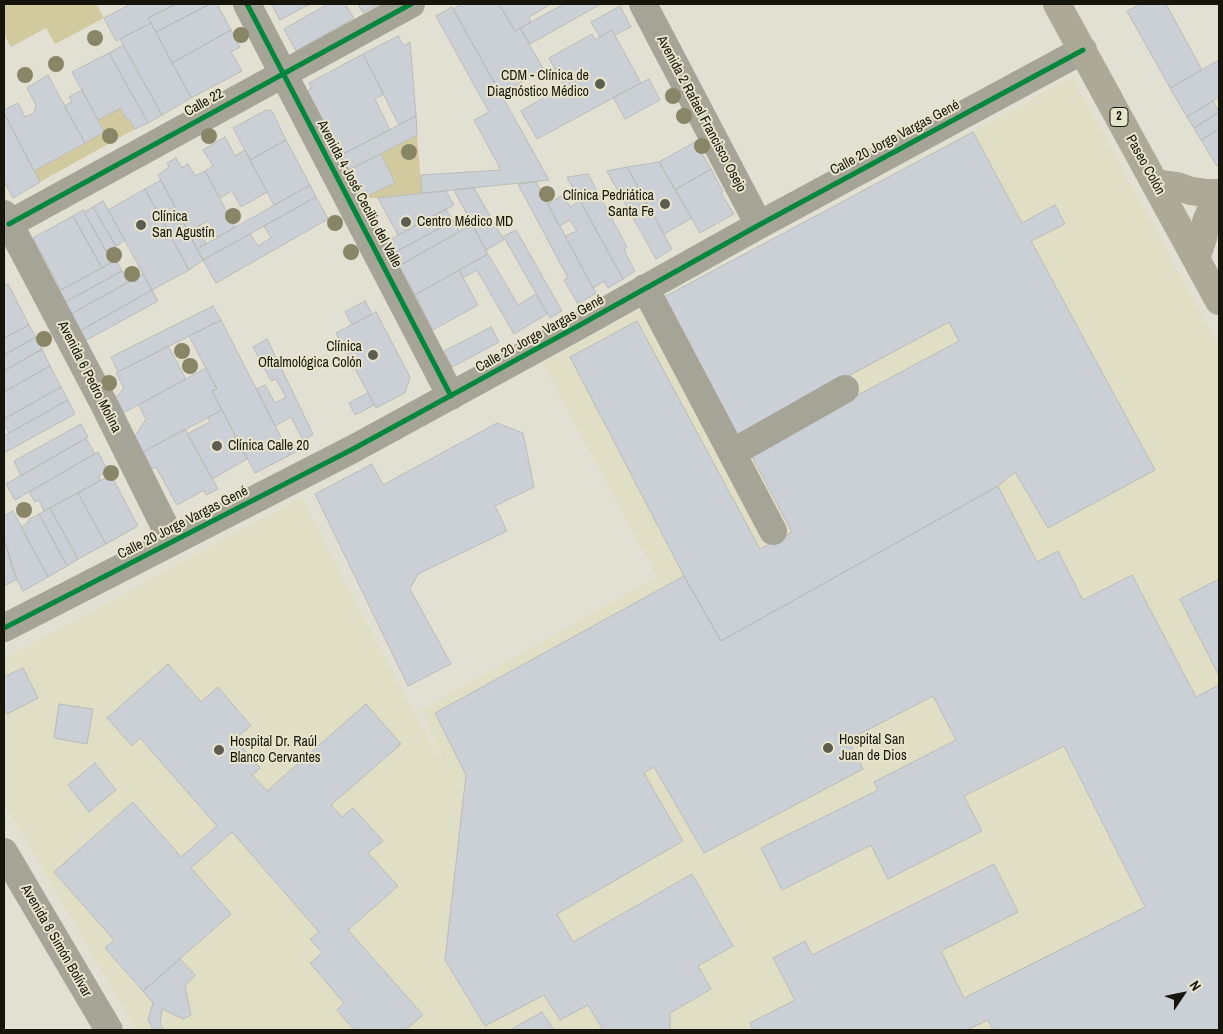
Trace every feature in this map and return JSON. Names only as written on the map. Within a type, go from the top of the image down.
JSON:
[{"type":"highway","name":"Paseo Colón","points":[[1057,4],[1219,300]]},
{"type":"highway","points":[[1155,183],[1177,186],[1191,191],[1219,194],[1206,222],[1196,259]]},
{"type":"street","name":"Avenida 4 José Cecilio del Valle","points":[[246,4],[451,396]]},
{"type":"street","name":"Calle 22","points":[[6,219],[411,4]]},
{"type":"street","name":"Avenida 2 Rafael Francisco Osejo","points":[[643,4],[759,225]]},
{"type":"street","name":"Calle 20 Jorge Vargas Gené","points":[[4,628],[353,449],[759,225],[1083,50]]},
{"type":"street","name":"Avenida 6 Pedro Molina","points":[[6,219],[100,396],[172,541]]},
{"type":"street","points":[[645,288],[773,531]]},
{"type":"street","points":[[732,453],[845,389]]},
{"type":"street","name":"Avenida 8 Simón Bolívar","points":[[4,852],[109,1030]]},
{"type":"shaded area","points":[[4,4],[96,4],[104,18],[55,44],[46,28],[11,47],[4,34]]},
{"type":"shaded area","points":[[1073,77],[1219,345],[1219,1030],[554,1030],[542,1012],[510,1030],[136,1030],[4,803],[4,659],[302,497],[415,715],[451,776],[420,711],[657,577],[542,363]]},
{"type":"shaded area","points":[[121,108],[127,120],[129,119],[135,129],[40,182],[34,171],[104,132],[98,120]]},
{"type":"shaded area","points":[[417,135],[422,193],[362,198],[395,183],[381,154]]},
{"type":"building","points":[[131,4],[176,4],[148,18],[151,23],[116,41],[104,18]]},
{"type":"building","points":[[176,4],[210,4],[156,32],[148,18]]},
{"type":"building","points":[[210,4],[217,4],[231,30],[172,63],[156,32]]},
{"type":"building","points":[[310,4],[280,20],[272,5]]},
{"type":"building","points":[[328,4],[345,4],[354,18],[296,51],[284,29]]},
{"type":"building","points":[[358,4],[379,4],[363,13]]},
{"type":"building","points":[[462,4],[499,4],[515,31],[520,28],[544,70],[501,94],[453,9]]},
{"type":"building","points":[[499,4],[551,4],[529,17],[531,22],[515,31]]},
{"type":"building","points":[[564,4],[601,4],[530,44],[520,28]]},
{"type":"building","points":[[1141,4],[1166,4],[1202,70],[1170,88],[1127,11]]},
{"type":"building","points":[[620,6],[631,27],[615,35],[612,30],[600,37],[591,22]]},
{"type":"building","points":[[452,7],[549,180],[422,193],[421,175],[501,170],[474,120],[489,112],[436,16]]},
{"type":"building","points":[[151,23],[191,98],[162,115],[120,39]]},
{"type":"building","points":[[231,30],[240,47],[231,52],[242,71],[191,98],[172,63]]},
{"type":"building","name":"CDM - Clínica de Diagnóstico Médico","points":[[612,30],[641,83],[537,139],[521,111],[564,86],[549,58],[592,34],[595,40]]},
{"type":"building","points":[[398,36],[404,46],[410,42],[416,116],[399,125],[363,54]]},
{"type":"building","points":[[123,45],[162,115],[148,123],[109,53]]},
{"type":"building","points":[[109,53],[148,123],[135,129],[129,119],[127,120],[121,108],[98,120],[72,72]]},
{"type":"building","points":[[363,54],[384,94],[375,99],[390,130],[339,156],[305,92],[312,88],[309,83]]},
{"type":"building","points":[[1219,60],[1219,97],[1187,117],[1170,88]]},
{"type":"building","points":[[48,75],[85,143],[34,171],[4,110],[18,103],[25,117],[34,113],[36,105],[27,88]]},
{"type":"building","points":[[649,79],[660,100],[625,119],[613,97]]},
{"type":"building","points":[[82,90],[104,132],[85,143],[64,106],[72,102],[69,97]]},
{"type":"building","points":[[1213,101],[1219,112],[1194,128],[1187,117]]},
{"type":"building","points":[[266,110],[272,111],[286,140],[250,160],[233,128]]},
{"type":"building","points":[[1219,112],[1219,129],[1201,140],[1194,128]]},
{"type":"building","points":[[4,113],[40,182],[13,198],[4,181]]},
{"type":"building","points":[[416,116],[417,135],[347,171],[339,156]]},
{"type":"building","points":[[1219,129],[1219,164],[1217,166],[1201,140]]},
{"type":"building","points":[[973,132],[1022,223],[1055,205],[1065,224],[1031,241],[1155,470],[1048,528],[1015,472],[998,486],[721,641],[684,576],[570,357],[637,321],[760,549],[792,532],[750,453],[959,341],[949,322],[738,435],[664,297]]},
{"type":"building","points":[[225,137],[235,156],[245,150],[267,192],[241,207],[232,191],[220,198],[205,171],[213,166],[203,150]]},
{"type":"building","points":[[286,140],[310,185],[274,205],[250,160]]},
{"type":"building","points":[[695,142],[711,169],[675,190],[659,162]]},
{"type":"building","points":[[381,154],[395,183],[362,198],[347,171]]},
{"type":"building","points":[[176,158],[182,168],[188,164],[195,176],[205,171],[235,227],[217,237],[208,221],[197,227],[206,243],[197,249],[158,175],[169,167],[167,163]]},
{"type":"building","name":"Clínica Pedriática Santa Fe","points":[[659,162],[692,218],[664,234],[627,167]]},
{"type":"building","points":[[627,167],[672,249],[656,259],[607,171]]},
{"type":"building","points":[[711,169],[723,192],[721,193],[734,214],[700,233],[675,190]]},
{"type":"building","points":[[588,174],[627,247],[624,250],[635,271],[623,279],[567,177]]},
{"type":"building","points":[[161,180],[203,260],[189,270],[145,189]]},
{"type":"building","points":[[536,182],[596,293],[578,304],[564,280],[568,278],[518,184]]},
{"type":"building","points":[[310,185],[316,197],[203,260],[197,249]]},
{"type":"building","points":[[474,188],[502,237],[516,230],[562,311],[550,318],[505,239],[486,250],[454,190]]},
{"type":"building","name":"Clínica San Agustín","points":[[145,189],[189,270],[152,290],[108,210]]},
{"type":"building","name":"Centro Médico MD","points":[[446,191],[454,205],[398,235],[378,198]]},
{"type":"building","points":[[563,195],[570,207],[580,201],[623,279],[608,288],[604,281],[593,288],[565,236],[577,231],[570,220],[559,226],[548,204]]},
{"type":"building","points":[[316,197],[328,219],[216,283],[203,260],[250,234],[258,246],[271,238],[264,226]]},
{"type":"building","points":[[103,201],[125,240],[116,246],[93,207]]},
{"type":"building","points":[[93,207],[116,246],[106,251],[84,212]]},
{"type":"building","points":[[446,209],[453,221],[392,254],[386,242]]},
{"type":"building","points":[[83,210],[112,262],[102,268],[73,216]]},
{"type":"building","points":[[73,216],[102,268],[61,290],[33,238]]},
{"type":"building","points":[[453,221],[459,232],[399,266],[392,254]]},
{"type":"building","points":[[472,224],[488,254],[415,295],[399,266]]},
{"type":"building","points":[[488,254],[518,305],[536,294],[547,314],[514,334],[477,270],[463,278],[459,270]]},
{"type":"building","points":[[116,260],[122,271],[65,302],[59,291]]},
{"type":"building","points":[[459,270],[478,305],[433,330],[415,295]]},
{"type":"building","points":[[122,271],[129,282],[71,314],[65,302]]},
{"type":"building","points":[[143,274],[152,290],[78,332],[69,315]]},
{"type":"building","points":[[8,284],[29,325],[4,338],[4,286]]},
{"type":"building","points":[[152,290],[158,301],[83,342],[78,332]]},
{"type":"building","points":[[365,301],[372,314],[352,325],[345,312]]},
{"type":"building","points":[[213,306],[221,320],[118,372],[111,357]]},
{"type":"building","name":"Clínica Oftalmológica Colón","points":[[376,312],[410,377],[405,393],[376,408],[336,333]]},
{"type":"building","points":[[221,320],[290,455],[255,473],[212,391],[217,389],[189,336]]},
{"type":"building","points":[[29,325],[36,337],[4,355],[4,338]]},
{"type":"building","points":[[491,327],[499,342],[452,367],[444,351]]},
{"type":"building","points":[[36,337],[42,349],[4,371],[4,355]]},
{"type":"building","points":[[267,339],[313,434],[306,439],[309,445],[290,455],[288,448],[303,440],[291,417],[275,426],[256,389],[265,385],[275,403],[286,397],[276,379],[271,381],[253,347]]},
{"type":"building","points":[[168,346],[186,379],[123,413],[115,399],[124,388],[116,373]]},
{"type":"building","points":[[42,349],[50,366],[4,392],[4,371]]},
{"type":"building","points":[[50,366],[61,387],[4,419],[4,392]]},
{"type":"building","points":[[206,368],[217,389],[212,391],[222,410],[143,452],[135,436],[146,419],[139,405]]},
{"type":"building","points":[[61,387],[68,400],[9,433],[4,419]]},
{"type":"building","points":[[368,393],[374,405],[355,415],[349,403]]},
{"type":"building","points":[[68,400],[75,414],[4,453],[4,436]]},
{"type":"building","name":"Clínica Calle 20","points":[[222,410],[247,459],[212,479],[187,434],[210,422],[208,417]]},
{"type":"building","points":[[497,423],[523,433],[534,487],[495,506],[507,531],[418,574],[410,589],[451,664],[408,686],[315,494],[372,464],[383,485]]},
{"type":"building","points":[[81,424],[88,437],[21,476],[14,461]]},
{"type":"building","points":[[185,429],[218,489],[206,495],[204,490],[177,505],[156,467],[152,469],[143,452]]},
{"type":"building","points":[[86,438],[95,454],[15,500],[6,484]]},
{"type":"building","points":[[98,452],[108,471],[98,476],[101,480],[44,511],[39,500],[35,502],[29,492]]},
{"type":"building","points":[[111,475],[138,526],[106,544],[78,493]]},
{"type":"building","name":"Hospital San Juan de Dios","points":[[998,486],[1037,562],[1058,551],[1083,600],[1132,575],[1196,697],[1219,685],[1219,1030],[993,1030],[988,1020],[967,1030],[753,1030],[750,1023],[795,1000],[773,958],[805,941],[812,955],[994,864],[1018,912],[941,951],[964,998],[1145,907],[1064,746],[964,796],[982,831],[888,879],[871,845],[782,890],[761,848],[878,790],[874,782],[956,740],[933,696],[848,740],[863,769],[704,853],[654,767],[644,773],[683,841],[557,914],[573,942],[692,874],[733,946],[698,966],[711,989],[670,1013],[670,1030],[603,1030],[588,1005],[560,1020],[544,995],[485,1026],[445,960],[466,775],[435,713],[684,576],[721,641]]},
{"type":"building","points":[[78,493],[106,544],[78,559],[50,508]]},
{"type":"building","points":[[50,508],[78,559],[67,566],[39,514]]},
{"type":"building","points":[[13,511],[48,577],[23,591],[14,574],[4,539],[4,516]]},
{"type":"building","points":[[39,514],[67,566],[48,577],[21,527],[29,522],[28,520]]},
{"type":"building","points":[[4,539],[17,579],[4,586]]},
{"type":"building","points":[[1219,579],[1219,676],[1180,599]]},
{"type":"building","points":[[168,664],[201,702],[218,687],[251,726],[235,739],[260,768],[252,775],[267,791],[366,704],[401,744],[331,805],[342,817],[353,808],[383,841],[368,853],[398,886],[348,930],[423,1015],[405,1030],[354,1030],[337,1010],[344,1003],[310,963],[322,953],[310,939],[319,932],[232,832],[191,868],[231,914],[143,991],[105,948],[114,940],[54,872],[133,802],[181,857],[217,826],[140,738],[132,746],[107,718]]},
{"type":"building","points":[[23,668],[38,698],[7,714],[4,708],[4,677]]},
{"type":"building","points":[[59,704],[93,709],[87,744],[54,738]]},
{"type":"building","points":[[95,763],[116,790],[89,812],[68,785]]},
{"type":"building","points":[[180,959],[195,975],[185,986],[191,1015],[183,1019],[162,1009],[160,1024],[164,1030],[153,1030],[148,1019],[153,1003],[143,991]]},
{"type":"building","points":[[542,1012],[554,1030],[510,1030]]},
{"type":"cycle path","points":[[247,4],[451,396]]},
{"type":"cycle path","points":[[9,224],[411,4]]},
{"type":"cycle path","points":[[4,628],[353,449],[759,225],[1083,50]]},
{"type":"place","name":"CDM - Clínica de Diagnóstico Médico","points":[[600,84]]},
{"type":"place","name":"Clínica Pedriática Santa Fe","points":[[665,204]]},
{"type":"place","name":"Centro Médico MD","points":[[406,222]]},
{"type":"place","name":"Clínica San Agustín","points":[[141,225]]},
{"type":"place","name":"Clínica Oftalmológica Colón","points":[[373,355]]},
{"type":"place","name":"Clínica Calle 20","points":[[217,446]]},
{"type":"place","name":"Hospital San Juan de Dios","points":[[828,748]]},
{"type":"place","name":"Hospital Dr. Raúl Blanco Cervantes","points":[[219,750]]}]
